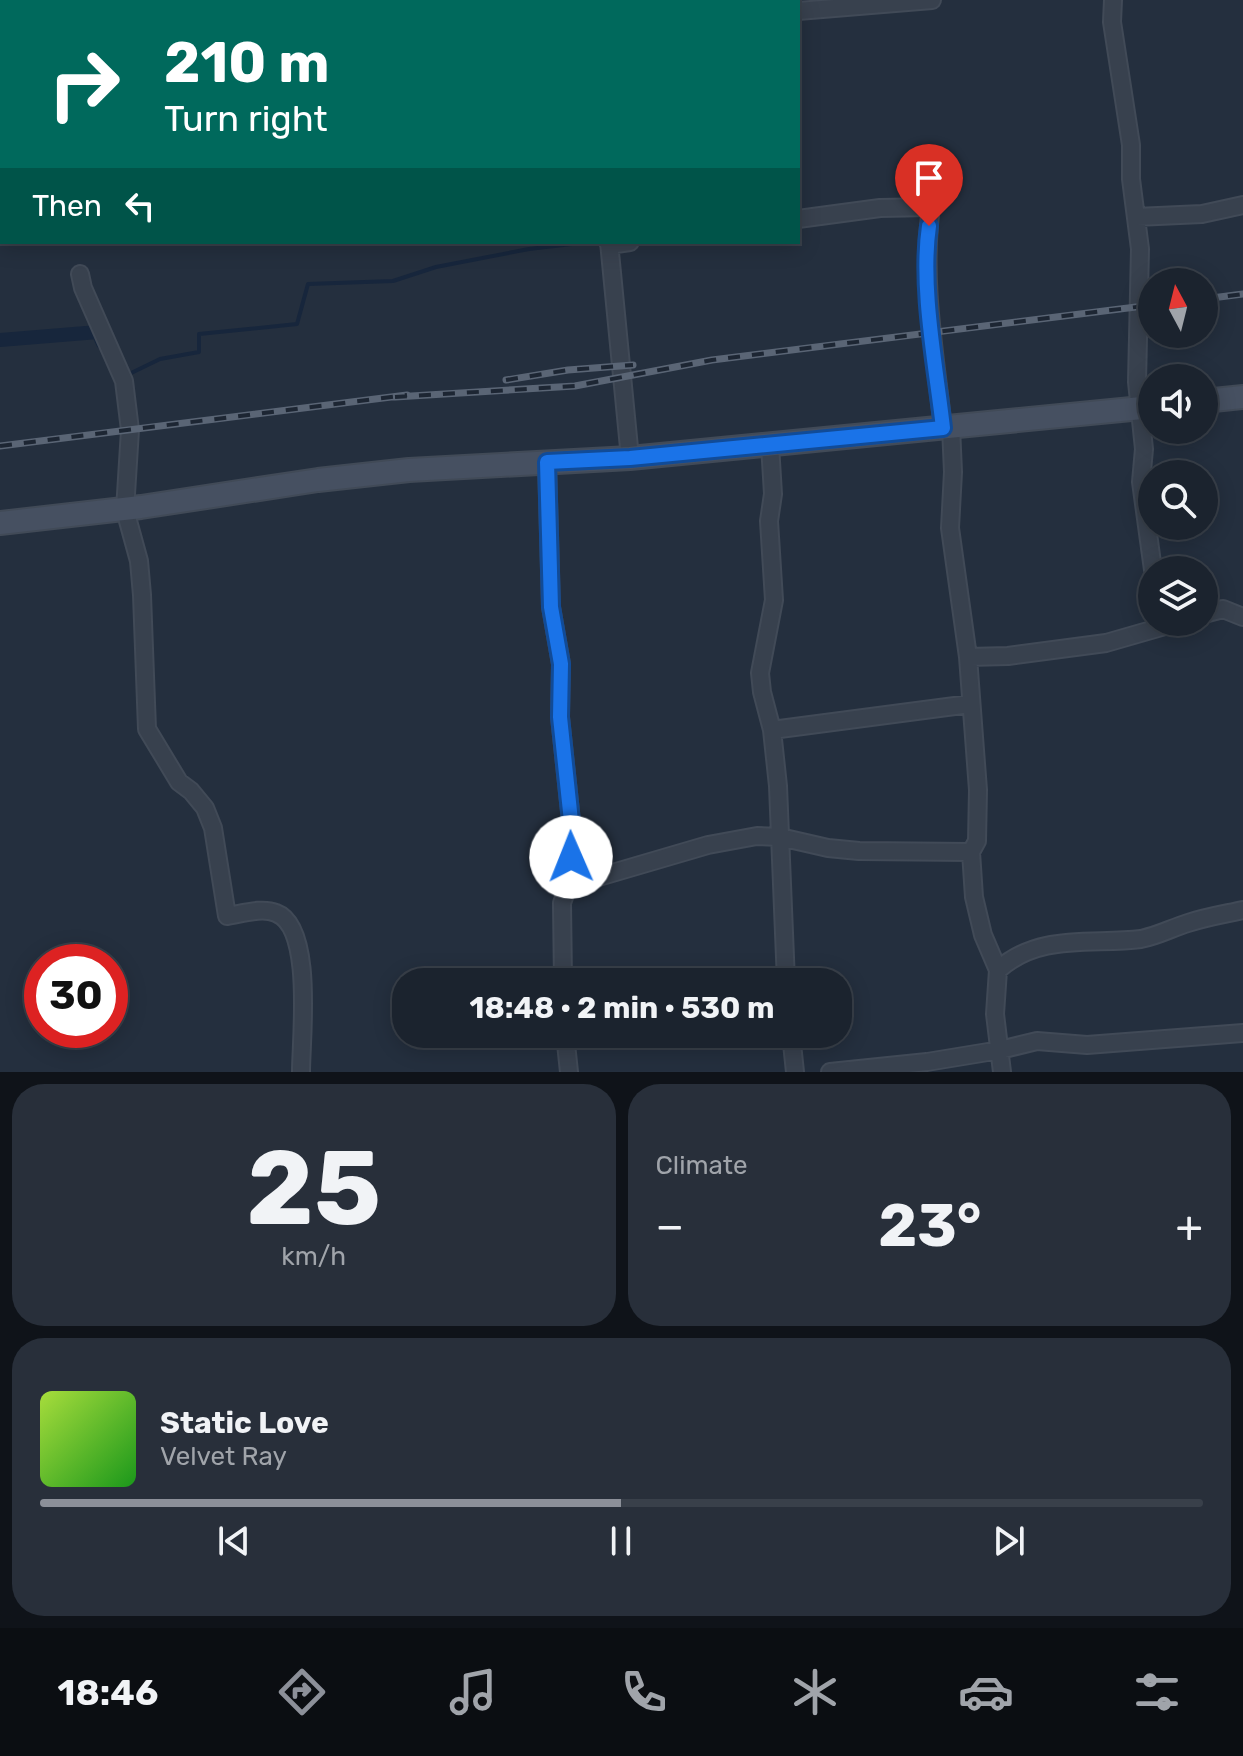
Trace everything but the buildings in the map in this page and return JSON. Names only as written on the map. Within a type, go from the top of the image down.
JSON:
[{"type":"street","points":[[800,11],[932,0]]},
{"type":"street","points":[[1113,0],[1112,22],[1131,145],[1140,249],[1138,385]]},
{"type":"street","points":[[1136,217],[1202,214],[1243,205]]},
{"type":"street","points":[[800,219],[880,208],[931,207],[926,245],[929,299],[953,472],[950,528],[968,657],[979,820],[977,841],[971,852],[974,897],[998,970],[995,1014],[1002,1072]]},
{"type":"street","points":[[609,244],[630,458]]},
{"type":"street","points":[[80,274],[83,288],[123,378],[130,430],[125,510],[139,561],[147,729],[179,782],[205,808],[213,828],[227,916],[268,911],[279,914],[293,932],[302,965],[301,1072]]},
{"type":"street","points":[[1218,400],[1243,397]]},
{"type":"street","points":[[0,523],[125,510],[318,480],[409,470],[630,458],[1138,408]]},
{"type":"street","points":[[1144,444],[1141,482],[1151,556]]},
{"type":"street","points":[[770,445],[773,494],[769,521],[774,600],[760,673],[772,730],[778,786],[785,968]]},
{"type":"street","points":[[547,462],[551,607],[561,664],[560,717],[571,821],[568,886],[562,903],[563,968]]},
{"type":"street","points":[[1218,610],[1223,609],[1243,617]]},
{"type":"street","points":[[968,657],[1008,656],[1106,643],[1138,632]]},
{"type":"street","points":[[772,730],[970,704]]},
{"type":"street","points":[[568,886],[708,845],[757,836],[859,851],[971,852]]},
{"type":"street","points":[[998,970],[1012,958],[1041,945],[1142,939],[1189,923],[1243,910]]},
{"type":"street","points":[[830,1072],[928,1067],[1037,1041],[1087,1045],[1243,1033]]},
{"type":"street","points":[[566,1048],[569,1072]]},
{"type":"street","points":[[792,1048],[795,1072]]},
{"type":"waterway","points":[[125,376],[160,359],[199,352],[199,334],[297,324],[308,284],[393,281],[436,267],[572,244]]},
{"type":"waterway","points":[[0,340],[98,332],[103,343]]},
{"type":"railway","points":[[1218,297],[1243,294]]},
{"type":"railway","points":[[395,397],[575,386],[712,360],[1138,307]]},
{"type":"railway","points":[[506,380],[568,370],[633,365]]},
{"type":"railway","points":[[0,446],[407,395]]},
{"type":"route","points":[[571,857],[571,821],[560,717],[561,664],[551,607],[547,462],[630,458],[943,428],[929,299],[926,245],[929,226]]}]
